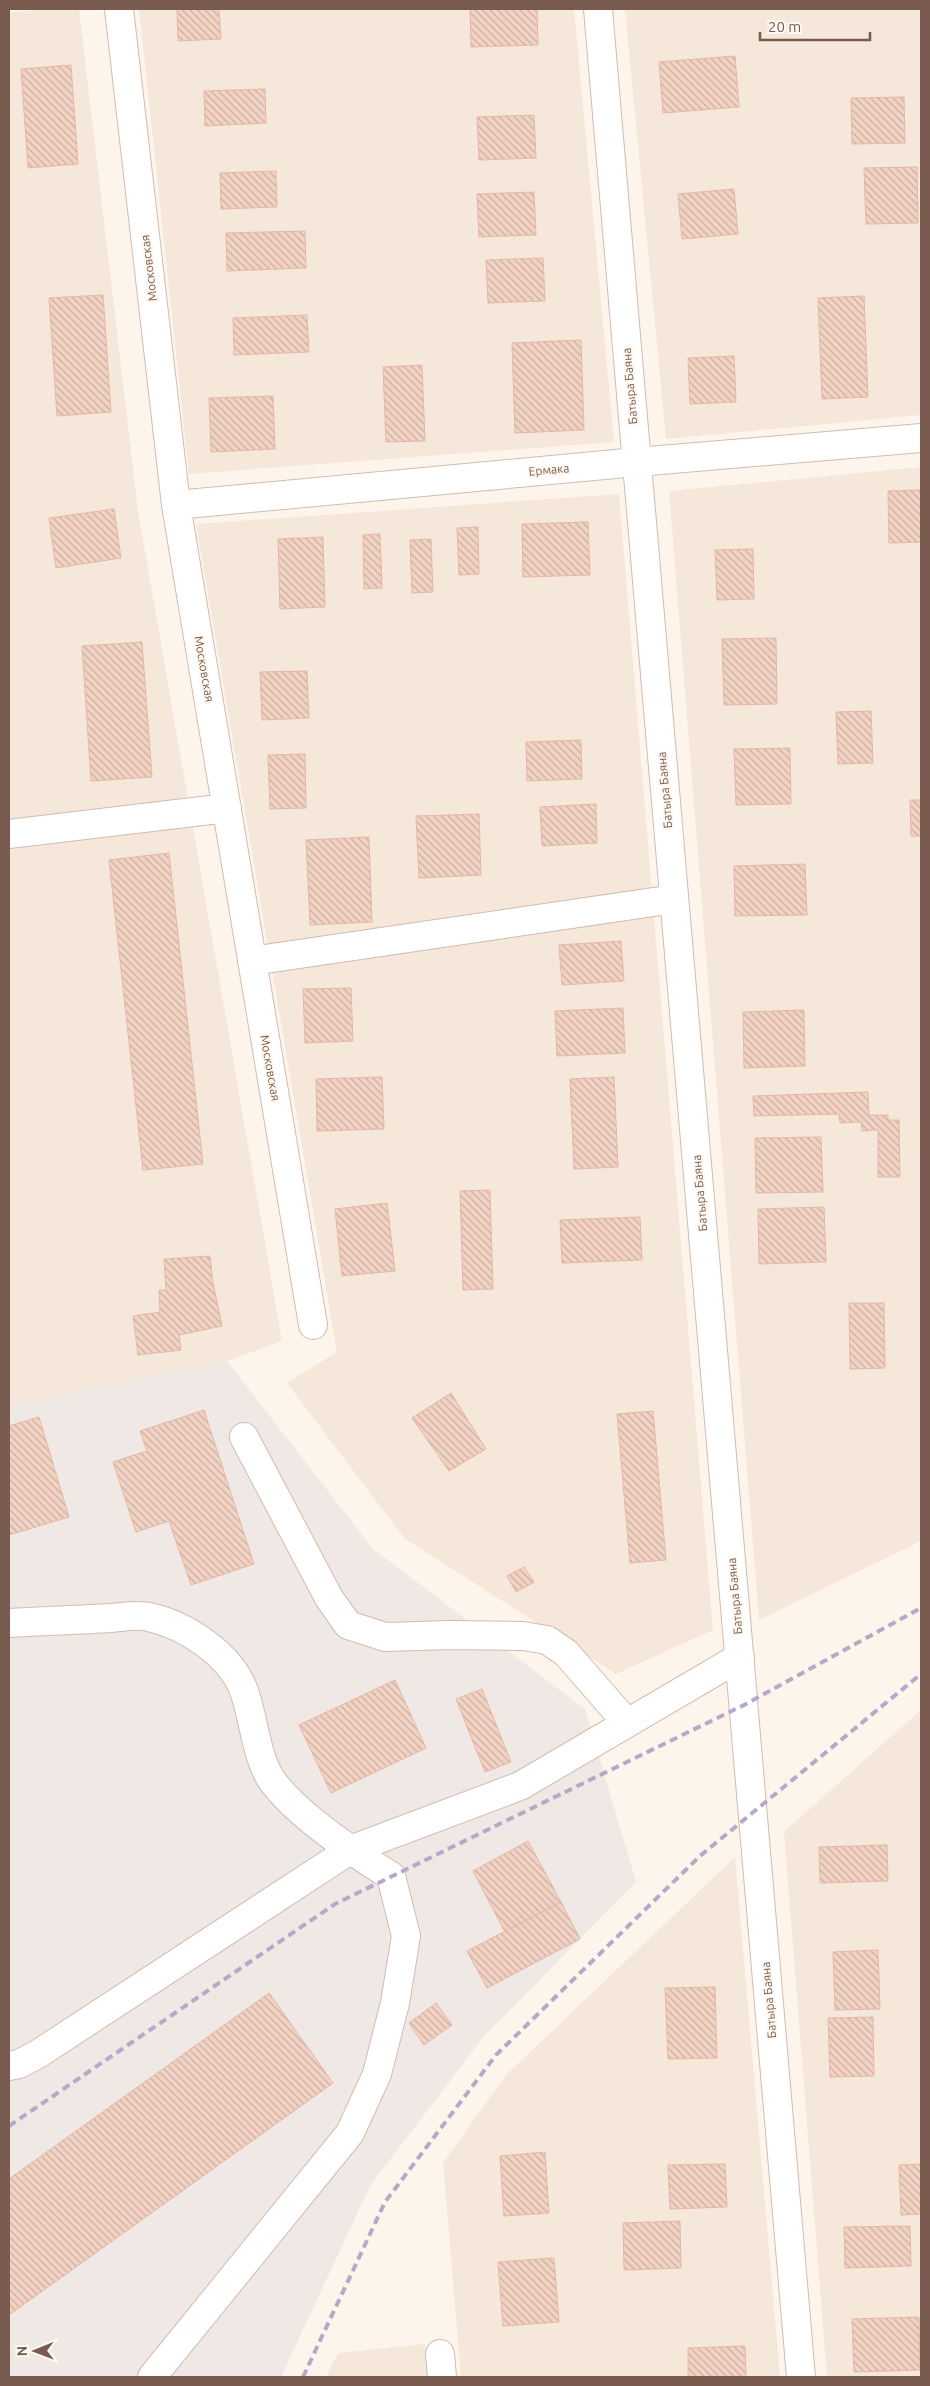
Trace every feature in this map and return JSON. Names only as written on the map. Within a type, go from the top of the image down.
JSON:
[{"type":"street","name":"Московская","points":[[119,9],[176,505],[313,1326]]},
{"type":"street","name":"Батыра Баяна","points":[[598,9],[801,2377]]},
{"type":"street","name":"Ермака","points":[[176,505],[637,462],[921,438]]},
{"type":"street","points":[[9,834],[227,808]]},
{"type":"street","points":[[252,961],[674,899]]},
{"type":"street","points":[[244,1437],[329,1598],[348,1625],[385,1637],[450,1634],[523,1636],[547,1640],[566,1653],[628,1723]]},
{"type":"street","points":[[9,1623],[148,1616],[184,1629],[232,1668],[244,1690],[262,1756],[272,1780],[288,1799],[350,1850],[391,1876],[406,1936],[395,2003],[377,2074],[350,2133],[152,2377]]},
{"type":"street","points":[[9,2066],[19,2064],[38,2054],[350,1850],[520,1786],[740,1657]]},
{"type":"shaded area","points":[[79,9],[138,511],[282,1341],[227,1361],[9,1405],[9,12]]},
{"type":"shaded area","points":[[139,9],[574,9],[614,442],[189,474]]},
{"type":"shaded area","points":[[625,9],[921,9],[921,415],[666,439]]},
{"type":"shaded area","points":[[921,467],[921,1541],[759,1620],[669,491]]},
{"type":"shaded area","points":[[619,494],[713,1630],[616,1674],[404,1538],[287,1383],[337,1352],[196,524]]},
{"type":"shaded area","points":[[227,1361],[373,1549],[585,1709],[636,1882],[484,2036],[370,2186],[281,2377],[9,2377],[9,1405]]},
{"type":"shaded area","points":[[921,1710],[921,2377],[827,2377],[784,1832]]},
{"type":"shaded area","points":[[735,1857],[780,2377],[461,2377],[443,2163],[506,2075]]},
{"type":"shaded area","points":[[425,2344],[428,2377],[326,2377],[338,2353]]},
{"type":"building","points":[[177,9],[219,9],[221,39],[178,41]]},
{"type":"building","points":[[470,9],[537,9],[538,45],[471,47]]},
{"type":"building","points":[[735,56],[739,107],[663,113],[659,62]]},
{"type":"building","points":[[71,65],[78,164],[28,168],[21,69]]},
{"type":"building","points":[[265,89],[266,123],[205,126],[204,91]]},
{"type":"building","points":[[904,97],[905,143],[852,144],[851,98]]},
{"type":"building","points":[[534,115],[536,158],[479,160],[477,117]]},
{"type":"building","points":[[917,167],[918,223],[866,224],[864,168]]},
{"type":"building","points":[[276,171],[277,207],[221,209],[220,173]]},
{"type":"building","points":[[734,189],[738,234],[682,239],[678,194]]},
{"type":"building","points":[[534,192],[536,235],[479,237],[477,194]]},
{"type":"building","points":[[305,231],[306,268],[227,271],[226,233]]},
{"type":"building","points":[[543,258],[545,301],[488,303],[486,260]]},
{"type":"building","points":[[103,295],[111,412],[57,416],[49,298]]},
{"type":"building","points":[[864,296],[868,397],[822,399],[818,298]]},
{"type":"building","points":[[307,315],[309,352],[234,355],[233,318]]},
{"type":"building","points":[[581,340],[584,430],[515,433],[512,343]]},
{"type":"building","points":[[734,356],[736,402],[690,404],[688,358]]},
{"type":"building","points":[[422,365],[425,441],[386,442],[383,367]]},
{"type":"building","points":[[273,396],[275,449],[211,452],[209,398]]},
{"type":"building","points":[[921,490],[921,542],[889,543],[888,491]]},
{"type":"building","points":[[114,509],[121,558],[56,568],[49,518]]},
{"type":"building","points":[[588,522],[590,575],[523,577],[522,524]]},
{"type":"building","points":[[478,527],[479,574],[459,575],[457,528]]},
{"type":"building","points":[[380,534],[382,588],[364,589],[363,535]]},
{"type":"building","points":[[323,537],[325,607],[280,609],[278,539]]},
{"type":"building","points":[[431,539],[433,592],[412,593],[410,540]]},
{"type":"building","points":[[753,549],[754,599],[717,600],[715,550]]},
{"type":"building","points":[[776,638],[777,704],[724,705],[722,639]]},
{"type":"building","points":[[142,642],[152,777],[91,781],[82,646]]},
{"type":"building","points":[[307,671],[309,718],[262,720],[260,672]]},
{"type":"building","points":[[871,711],[873,763],[838,764],[836,712]]},
{"type":"building","points":[[581,740],[582,779],[527,781],[526,742]]},
{"type":"building","points":[[790,748],[791,804],[736,805],[734,749]]},
{"type":"building","points":[[305,754],[306,808],[270,809],[268,755]]},
{"type":"building","points":[[910,800],[921,800],[921,836],[911,836]]},
{"type":"building","points":[[596,804],[597,843],[542,846],[540,807]]},
{"type":"building","points":[[479,814],[481,875],[419,878],[416,816]]},
{"type":"building","points":[[369,837],[372,922],[310,925],[306,840]]},
{"type":"building","points":[[169,853],[203,1164],[143,1170],[109,860]]},
{"type":"building","points":[[805,864],[807,915],[735,916],[734,866]]},
{"type":"building","points":[[621,941],[624,981],[562,985],[559,945]]},
{"type":"building","points":[[351,988],[353,1041],[305,1043],[303,989]]},
{"type":"building","points":[[623,1008],[625,1053],[557,1056],[555,1011]]},
{"type":"building","points":[[804,1010],[805,1066],[744,1068],[743,1012]]},
{"type":"building","points":[[382,1077],[384,1129],[317,1131],[316,1079]]},
{"type":"building","points":[[614,1077],[618,1167],[574,1169],[570,1079]]},
{"type":"building","points":[[868,1092],[869,1115],[888,1115],[888,1120],[899,1120],[900,1177],[878,1177],[878,1130],[862,1131],[861,1122],[840,1123],[839,1114],[754,1116],[753,1096]]},
{"type":"building","points":[[821,1137],[823,1192],[756,1193],[755,1138]]},
{"type":"building","points":[[490,1190],[493,1289],[463,1290],[460,1191]]},
{"type":"building","points":[[387,1203],[395,1271],[342,1276],[335,1209]]},
{"type":"building","points":[[824,1207],[826,1262],[759,1264],[758,1209]]},
{"type":"building","points":[[640,1217],[642,1260],[562,1263],[560,1220]]},
{"type":"building","points":[[210,1256],[213,1283],[222,1326],[179,1335],[181,1350],[138,1355],[133,1316],[160,1312],[159,1290],[166,1290],[164,1259]]},
{"type":"building","points":[[849,1303],[884,1303],[885,1368],[850,1369]]},
{"type":"building","points":[[451,1393],[486,1449],[449,1471],[412,1418]]},
{"type":"building","points":[[204,1410],[254,1564],[191,1585],[169,1521],[136,1532],[113,1462],[147,1451],[140,1431]]},
{"type":"building","points":[[653,1411],[666,1560],[630,1563],[617,1414]]},
{"type":"building","points":[[39,1417],[69,1517],[9,1535],[9,1426]]},
{"type":"building","points":[[524,1567],[534,1582],[516,1592],[507,1576]]},
{"type":"building","points":[[395,1680],[426,1748],[331,1793],[299,1725]]},
{"type":"building","points":[[482,1689],[511,1762],[485,1772],[456,1699]]},
{"type":"building","points":[[528,1841],[561,1902],[505,1932],[473,1871]]},
{"type":"building","points":[[887,1845],[888,1881],[820,1883],[819,1847]]},
{"type":"building","points":[[561,1902],[580,1939],[487,1988],[467,1951]]},
{"type":"building","points":[[878,1950],[880,2009],[835,2010],[833,1952]]},
{"type":"building","points":[[715,1987],[717,2058],[668,2059],[665,1988]]},
{"type":"building","points":[[269,1993],[333,2083],[9,2315],[9,2179]]},
{"type":"building","points":[[436,2003],[452,2025],[424,2045],[409,2023]]},
{"type":"building","points":[[873,2017],[874,2076],[830,2077],[828,2018]]},
{"type":"building","points":[[545,2152],[549,2213],[504,2216],[500,2156]]},
{"type":"building","points":[[725,2164],[727,2207],[670,2209],[668,2165]]},
{"type":"building","points":[[921,2164],[921,2214],[901,2215],[899,2165]]},
{"type":"building","points":[[680,2221],[681,2268],[624,2270],[623,2223]]},
{"type":"building","points":[[910,2226],[911,2266],[845,2268],[844,2227]]},
{"type":"building","points":[[554,2258],[559,2322],[503,2326],[498,2262]]},
{"type":"building","points":[[919,2317],[920,2370],[854,2372],[852,2319]]},
{"type":"building","points":[[745,2346],[746,2377],[688,2377],[688,2348]]},
{"type":"railway","points":[[9,2126],[335,1904],[744,1705],[921,1608]]},
{"type":"railway","points":[[303,2377],[385,2202],[496,2055],[700,1856],[921,1674]]}]
